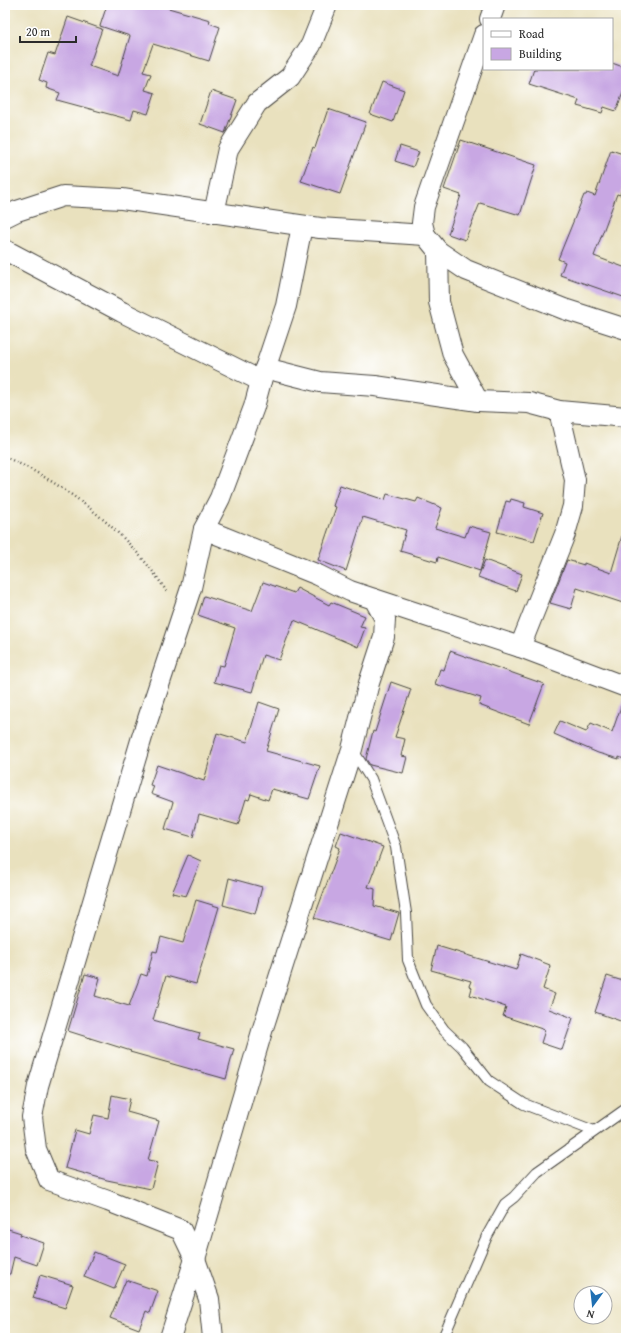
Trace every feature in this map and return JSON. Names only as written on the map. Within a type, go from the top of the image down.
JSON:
[{"type":"street","points":[[214,212],[228,149],[257,103],[290,77],[310,45],[327,5]]},
{"type":"street","points":[[490,18],[495,5]]},
{"type":"street","points":[[483,38],[424,207],[422,223],[425,235],[438,251],[466,270],[564,309],[626,329]]},
{"type":"street","points":[[5,217],[17,211],[63,196],[122,199],[302,226],[425,235]]},
{"type":"street","points":[[213,1338],[209,1299],[195,1259],[181,1230],[108,1201],[49,1180],[36,1149],[32,1117],[49,1044],[72,974],[142,737],[191,588],[204,528],[220,498],[254,407],[263,374],[286,306],[302,226]]},
{"type":"street","points":[[5,250],[122,312],[263,374],[320,382],[375,386],[478,401],[528,403],[559,411],[626,417]]},
{"type":"street","points":[[438,251],[439,302],[453,354],[478,401]]},
{"type":"street","points":[[520,647],[565,534],[572,506],[575,480],[559,411]]},
{"type":"street","points":[[204,528],[318,575],[350,591],[520,647],[626,687]]},
{"type":"street","points":[[170,1338],[195,1259],[263,1028],[352,749],[369,683],[384,637],[384,619],[374,599]]},
{"type":"lane","points":[[352,749],[371,779],[396,847],[406,913],[408,960],[426,1005],[444,1030],[462,1047],[489,1081],[524,1104],[594,1131]]},
{"type":"lane","points":[[443,1338],[487,1236],[502,1209],[537,1172],[626,1109]]},
{"type":"path","points":[[5,457],[30,467],[60,486],[106,521],[160,581],[182,617]]},
{"type":"building","points":[[107,5],[158,5],[210,20],[209,23],[220,27],[209,61],[153,44],[143,72],[151,74],[145,90],[155,93],[148,114],[134,110],[131,120],[57,100],[60,93],[46,88],[47,83],[39,80],[48,53],[55,55],[68,17],[102,29],[89,66],[118,76],[130,36],[100,26]]},
{"type":"building","points":[[613,63],[626,68],[626,85],[616,111],[604,107],[602,113],[577,106],[579,100],[529,84],[534,70],[613,70]]},
{"type":"building","points":[[382,82],[404,90],[393,122],[370,114]]},
{"type":"building","points":[[211,91],[237,100],[225,133],[200,124]]},
{"type":"building","points":[[328,109],[366,122],[340,194],[301,181],[313,147],[315,148]]},
{"type":"building","points":[[461,140],[536,165],[520,215],[480,203],[465,240],[448,234],[461,195],[444,189]]},
{"type":"building","points":[[400,146],[419,152],[413,167],[395,161]]},
{"type":"building","points":[[611,150],[626,155],[626,176],[620,195],[617,194],[594,256],[626,268],[626,298],[560,275],[565,262],[558,259],[584,195],[587,193],[595,196]]},
{"type":"building","points":[[340,485],[385,500],[387,494],[416,502],[418,498],[442,508],[435,528],[465,537],[469,526],[491,532],[480,571],[438,557],[437,562],[400,551],[406,530],[363,517],[346,571],[318,560],[336,507],[333,506]]},
{"type":"building","points":[[511,499],[525,503],[524,507],[543,513],[534,541],[497,532],[506,501],[510,502]]},
{"type":"building","points":[[622,536],[626,537],[626,604],[577,588],[571,609],[550,603],[567,560],[584,565],[584,563],[611,573]]},
{"type":"building","points":[[485,560],[522,574],[516,591],[478,577]]},
{"type":"building","points":[[263,582],[294,593],[297,588],[329,605],[331,602],[365,616],[360,627],[365,628],[358,647],[294,620],[279,660],[263,655],[252,692],[214,682],[219,665],[224,666],[235,628],[198,615],[204,596],[252,611]]},
{"type":"building","points":[[450,651],[544,684],[529,724],[479,705],[481,698],[435,684],[440,669],[444,670]]},
{"type":"building","points":[[391,682],[411,689],[395,737],[405,739],[401,756],[407,757],[403,773],[370,765],[366,759],[373,731],[375,732]]},
{"type":"building","points":[[624,698],[626,698],[626,760],[619,757],[619,759],[598,753],[554,734],[560,721],[586,732],[591,723],[612,732]]},
{"type":"building","points":[[259,702],[279,709],[266,751],[320,766],[309,799],[272,789],[268,800],[251,794],[249,800],[246,799],[238,825],[199,814],[193,837],[165,829],[173,802],[151,794],[154,786],[150,785],[157,765],[204,781],[217,733],[247,742]]},
{"type":"building","points":[[341,832],[383,847],[368,887],[375,889],[374,906],[399,913],[391,941],[314,918],[340,848],[336,846]]},
{"type":"building","points":[[188,855],[201,861],[186,896],[172,893]]},
{"type":"building","points":[[229,878],[262,887],[255,914],[223,905]]},
{"type":"building","points":[[196,900],[219,907],[196,984],[166,976],[153,1020],[200,1033],[198,1039],[234,1049],[226,1079],[130,1052],[131,1051],[68,1031],[85,974],[100,978],[95,996],[129,1006],[141,974],[147,976],[153,951],[157,952],[161,937],[183,943]]},
{"type":"building","points":[[437,946],[516,970],[521,954],[550,965],[543,989],[555,994],[549,1009],[573,1018],[562,1050],[541,1043],[545,1030],[503,1016],[506,1007],[470,995],[472,988],[469,986],[471,981],[431,970]]},
{"type":"building","points":[[607,976],[626,982],[626,1023],[595,1012]]},
{"type":"building","points":[[112,1095],[130,1099],[127,1112],[159,1121],[148,1160],[158,1162],[151,1189],[107,1180],[65,1168],[75,1130],[89,1134],[94,1115],[108,1118]]},
{"type":"building","points":[[5,1228],[44,1243],[37,1265],[14,1257],[10,1274],[5,1274]]},
{"type":"building","points":[[94,1252],[125,1264],[114,1289],[84,1277]]},
{"type":"building","points":[[40,1275],[73,1285],[65,1308],[33,1298]]},
{"type":"building","points":[[126,1280],[158,1291],[150,1313],[146,1311],[139,1329],[110,1318]]}]
